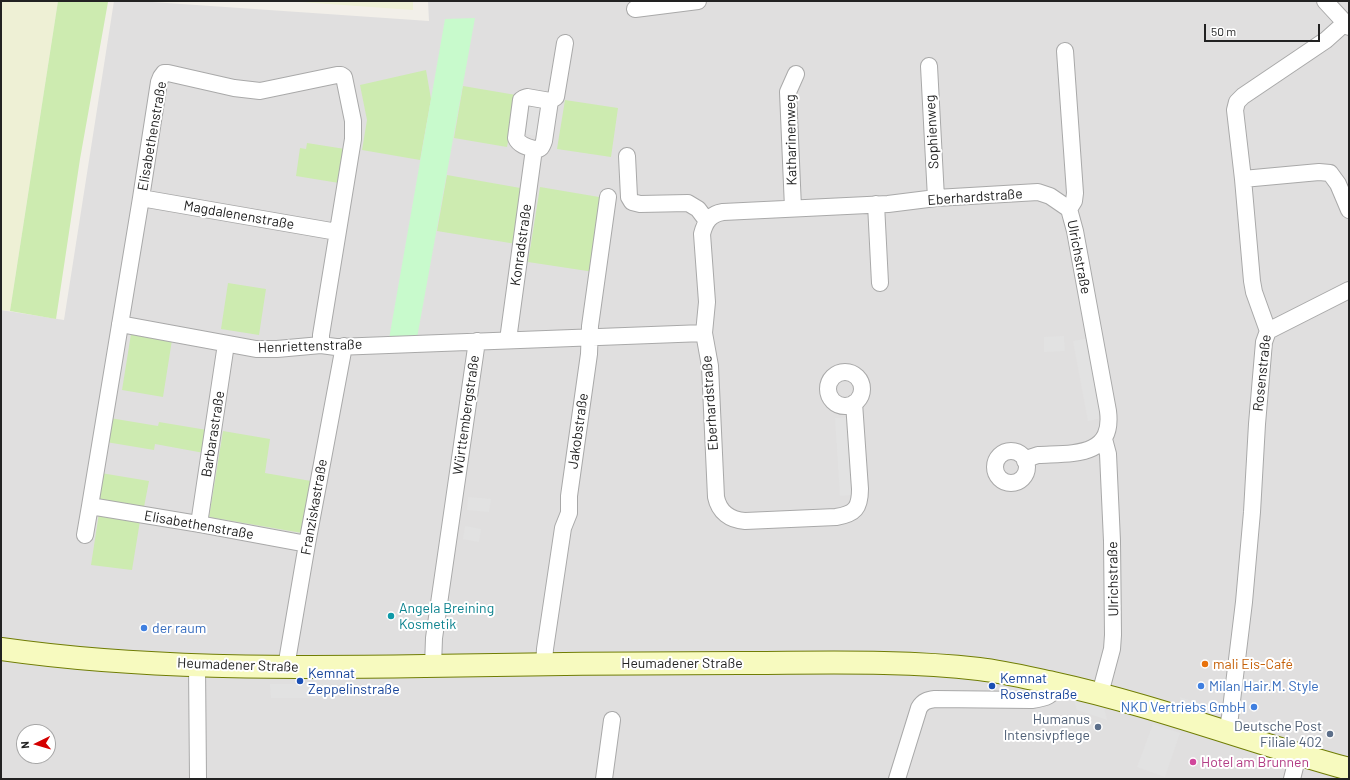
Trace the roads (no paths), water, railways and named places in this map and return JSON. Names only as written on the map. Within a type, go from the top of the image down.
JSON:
[{"type":"main road","name":"Heumadener Straße","points":[[1,649],[95,659],[197,665],[286,667],[687,663],[920,665],[994,671],[1060,684],[1100,694],[1298,755],[1349,769]]},
{"type":"street","points":[[635,10],[698,1]]},
{"type":"street","points":[[1325,1],[1347,25]]},
{"type":"street","name":"Rosenstraße","points":[[1226,732],[1230,717],[1244,602],[1252,512],[1259,398],[1264,342],[1268,331],[1252,285],[1243,179],[1235,110],[1240,99],[1347,25]]},
{"type":"street","points":[[550,101],[527,97],[521,100],[516,138],[517,141],[526,147],[539,150],[542,147],[550,101],[556,96],[564,43]]},
{"type":"street","name":"Ulrichstraße","points":[[1065,51],[1075,193],[1074,201],[1069,209],[1075,231],[1108,411],[1108,428],[1104,439],[1108,454],[1112,541],[1113,635],[1112,649],[1100,694]]},
{"type":"street","name":"Sophienweg","points":[[929,66],[936,198]]},
{"type":"street","name":"Elisabethenstraße","points":[[85,535],[142,198],[159,82],[164,73],[234,88],[260,90],[341,75],[344,77],[354,121],[354,129],[321,335],[321,344]]},
{"type":"street","name":"Katharinenweg","points":[[793,208],[788,92],[796,74]]},
{"type":"street","name":"Konradstraße","points":[[508,340],[534,150]]},
{"type":"street","points":[[627,156],[629,197],[632,202],[640,204],[688,203],[698,209],[707,221]]},
{"type":"street","points":[[1243,179],[1314,172],[1330,173],[1338,184],[1349,210]]},
{"type":"street","name":"Eberhardstraße","points":[[854,403],[860,500],[852,512],[846,515],[824,518],[745,521],[736,520],[723,513],[716,497],[710,366],[704,333],[707,302],[702,234],[707,221],[714,214],[723,212],[876,204],[936,198],[1038,192],[1050,196],[1069,209]]},
{"type":"street","name":"Jakobstraße","points":[[544,665],[545,649],[563,528],[569,513],[569,496],[589,354],[589,337],[608,197]]},
{"type":"street","name":"Magdalenenstraße","points":[[142,198],[337,232]]},
{"type":"street","points":[[876,204],[880,283]]},
{"type":"street","points":[[1268,331],[1349,290]]},
{"type":"street","name":"Henriettenstraße","points":[[120,324],[266,350],[321,344],[336,347],[477,341]]},
{"type":"street","name":"Württembergstraße","points":[[433,666],[434,638],[477,341],[704,333]]},
{"type":"street","name":"Barbarastraße","points":[[199,524],[226,344]]},
{"type":"street","name":"Franziskastraße","points":[[286,667],[307,544],[344,346]]},
{"type":"street","points":[[1025,461],[1038,455],[1091,449],[1104,439]]},
{"type":"street","name":"Elisabethenstraße","points":[[90,506],[307,544]]},
{"type":"street","points":[[197,665],[198,779]]},
{"type":"street","points":[[897,779],[918,708],[922,703],[935,699],[1032,700],[1052,694],[1060,684]]},
{"type":"street","points":[[604,779],[612,720]]},
{"type":"street","points":[[1292,779],[1298,755]]},
{"type":"place","name":"Angela Breining Kosmetik","points":[[391,616]]},
{"type":"place","name":"der raum","points":[[144,628]]},
{"type":"place","name":"mali Eis-Café","points":[[1205,664]]},
{"type":"place","name":"Kemnat Zeppelinstraße","points":[[300,681]]},
{"type":"place","name":"Kemnat Rosenstraße","points":[[992,686]]},
{"type":"place","name":"Milan Hair.M. Style","points":[[1201,686]]},
{"type":"place","name":"NKD Vertriebs GmbH","points":[[1254,707]]},
{"type":"place","name":"Humanus Intensivpflege","points":[[1098,727]]},
{"type":"place","name":"Deutsche Post Filiale 402","points":[[1330,734]]},
{"type":"place","name":"Hotel am Brunnen","points":[[1193,762]]}]
